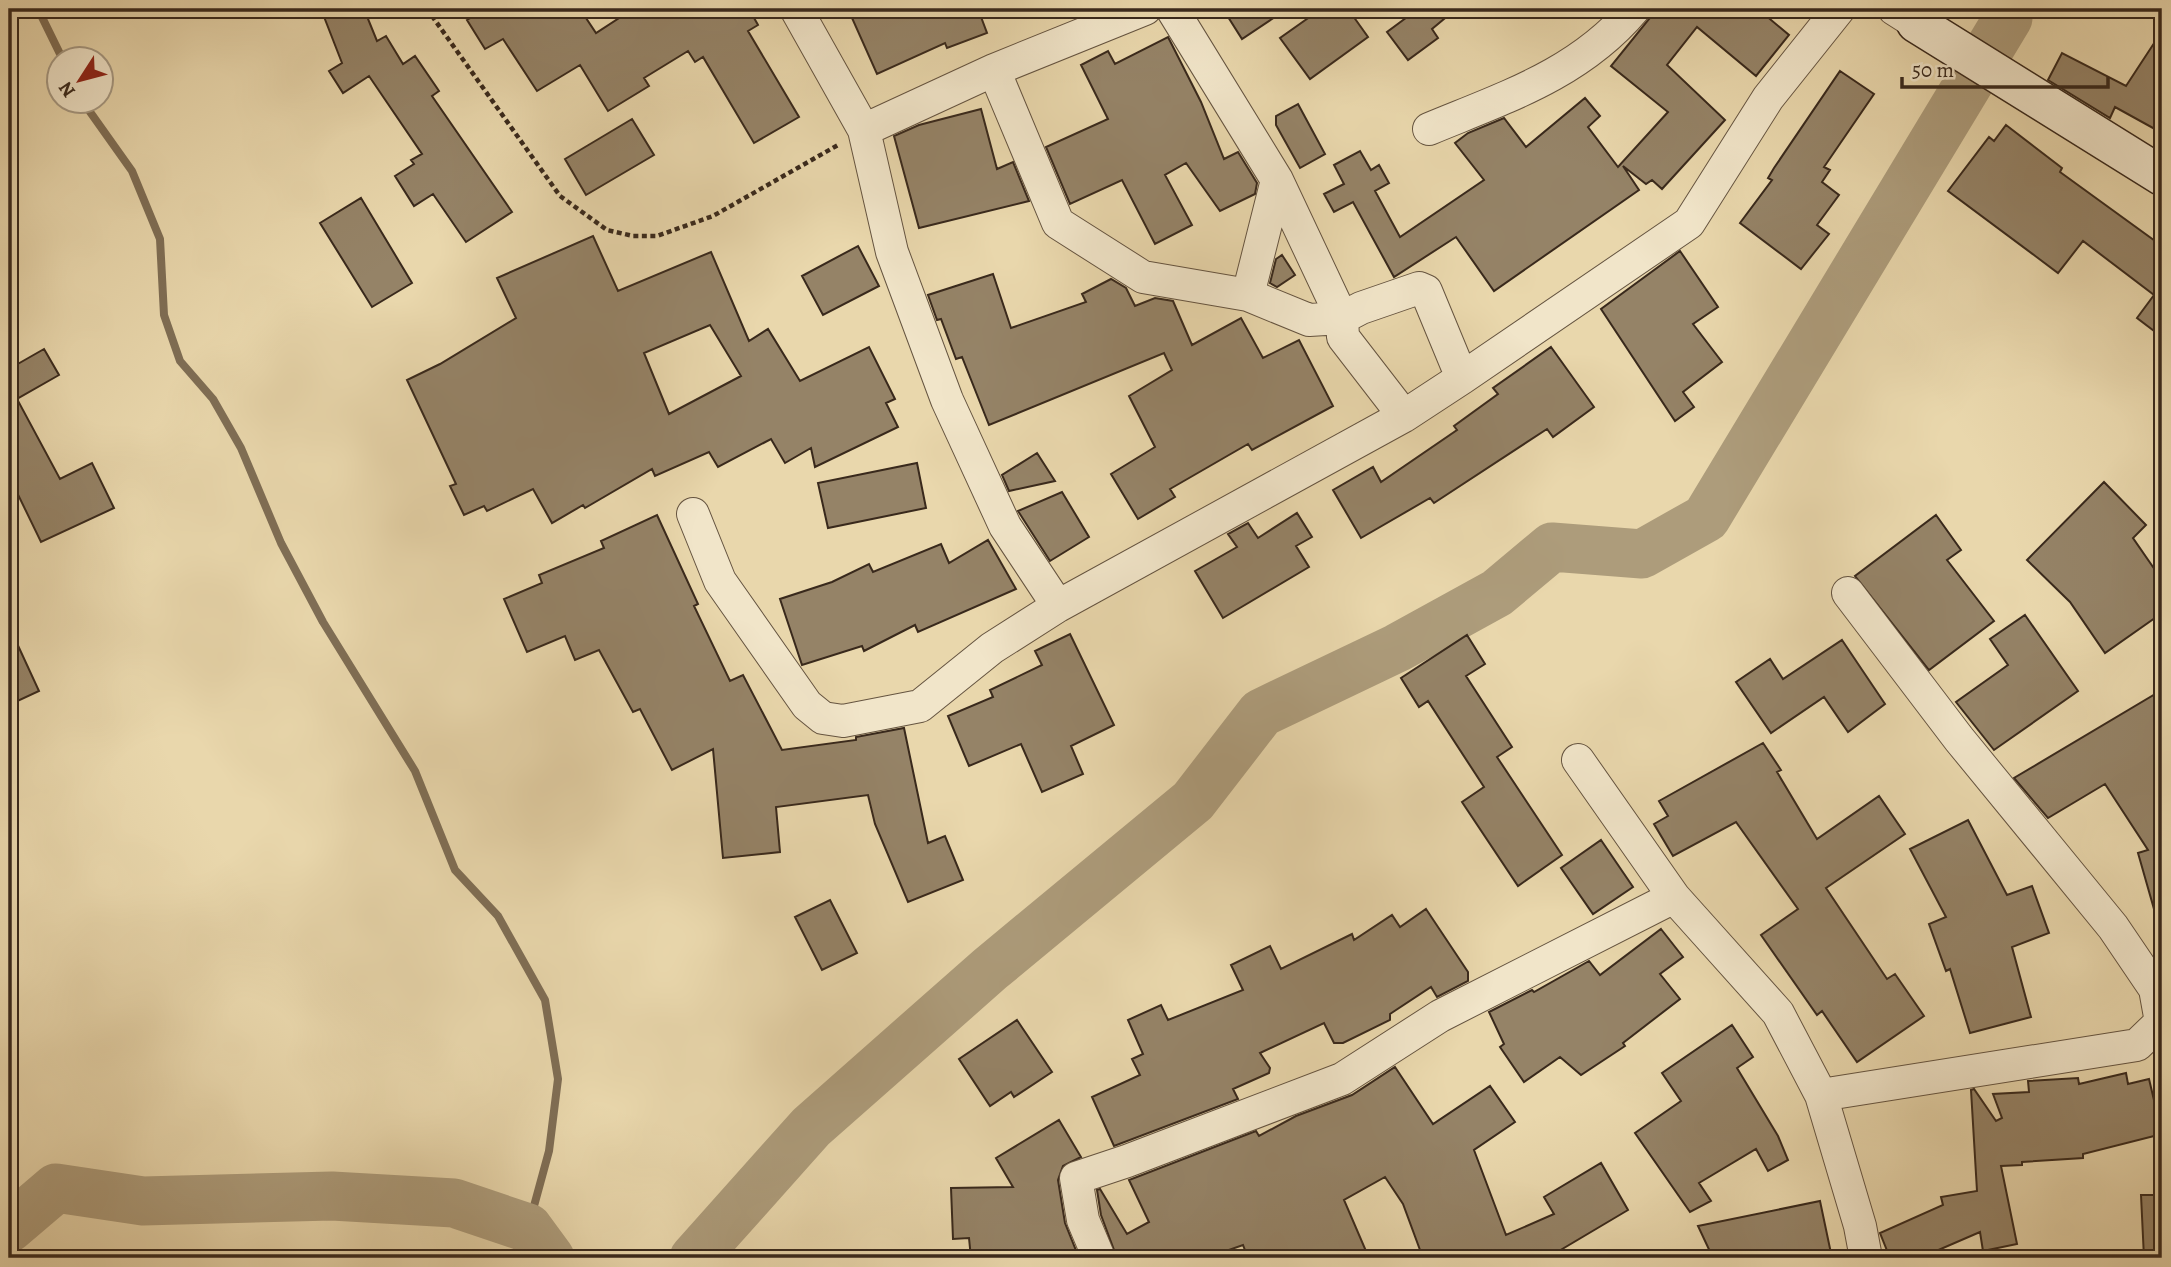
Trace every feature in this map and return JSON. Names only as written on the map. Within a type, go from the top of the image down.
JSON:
[{"type":"street","points":[[796,9],[864,131],[892,252],[947,400],[1005,526],[1058,606]]},
{"type":"street","points":[[864,131],[994,70],[1145,9]]},
{"type":"street","points":[[1172,9],[1277,180],[1342,318],[1343,337],[1404,416]]},
{"type":"street","points":[[1429,129],[1548,80],[1615,32],[1634,9]]},
{"type":"street","points":[[693,514],[720,581],[807,705],[823,718],[844,721],[920,706],[992,648],[1058,606],[1404,416],[1689,223],[1768,98],[1839,9]]},
{"type":"street","points":[[1905,16],[2162,176]]},
{"type":"street","points":[[994,70],[1058,223],[1143,276],[1248,295],[1309,320],[1342,318],[1419,288],[1426,291],[1462,378]]},
{"type":"street","points":[[1248,295],[1277,180]]},
{"type":"street","points":[[1821,1095],[2137,1045],[2161,1022],[2155,989],[2113,927],[1959,740],[1848,593]]},
{"type":"street","points":[[1578,760],[1674,897],[1778,1013],[1821,1095],[1860,1226],[1866,1258]]},
{"type":"street","points":[[1099,1258],[1083,1220],[1076,1178],[1342,1079],[1440,1016],[1674,897]]},
{"type":"path","points":[[427,9],[560,196],[607,230],[633,236],[657,236],[713,216],[864,131]]},
{"type":"building","points":[[321,9],[364,9],[377,41],[386,36],[403,64],[415,56],[439,91],[432,96],[512,212],[466,242],[433,194],[414,206],[395,176],[414,164],[411,160],[422,154],[369,76],[343,93],[329,71],[342,63]]},
{"type":"building","points":[[486,9],[580,9],[596,33],[633,9],[749,9],[758,25],[748,31],[799,117],[754,143],[703,57],[695,62],[688,51],[644,78],[649,86],[608,111],[580,65],[537,91],[503,39],[485,49],[467,20]]},
{"type":"building","points":[[848,9],[978,9],[987,33],[947,48],[945,43],[877,74]]},
{"type":"building","points":[[1223,9],[1287,9],[1242,39]]},
{"type":"building","points":[[1321,9],[1348,9],[1368,37],[1310,79],[1280,38]]},
{"type":"building","points":[[1418,9],[1456,9],[1432,29],[1438,38],[1408,60],[1387,32]]},
{"type":"building","points":[[1657,9],[1758,9],[1789,35],[1756,76],[1697,27],[1667,65],[1725,120],[1662,189],[1652,180],[1646,184],[1623,166],[1639,190],[1494,291],[1456,237],[1394,277],[1353,202],[1334,212],[1324,194],[1344,184],[1334,165],[1360,151],[1371,170],[1379,165],[1389,183],[1375,191],[1400,237],[1484,180],[1455,143],[1468,133],[1504,118],[1526,147],[1585,98],[1600,116],[1588,127],[1618,167],[1668,112],[1611,66]]},
{"type":"building","points":[[2162,31],[2162,133],[2115,107],[2110,118],[2048,80],[2062,53],[2126,86]]},
{"type":"building","points":[[1168,37],[1201,102],[1224,159],[1238,152],[1257,183],[1255,194],[1220,211],[1186,163],[1165,175],[1192,225],[1155,244],[1122,180],[1070,204],[1046,147],[1108,119],[1081,65],[1108,51],[1115,64]]},
{"type":"building","points":[[1840,71],[1874,94],[1824,167],[1830,170],[1822,182],[1839,195],[1817,225],[1829,234],[1801,269],[1740,223],[1772,180],[1768,178],[1774,168]]},
{"type":"building","points":[[1298,104],[1325,154],[1300,168],[1276,125],[1276,116]]},
{"type":"building","points":[[981,109],[997,169],[1013,162],[1029,201],[919,228],[894,136],[919,125]]},
{"type":"building","points":[[632,119],[654,155],[586,195],[565,159]]},
{"type":"building","points":[[2006,125],[2062,168],[2060,172],[2162,246],[2162,337],[2137,318],[2154,295],[2083,241],[2058,273],[1948,191],[1989,137],[1994,141]]},
{"type":"building","points":[[361,198],[412,283],[372,307],[320,223]]},
{"type":"building","points":[[593,236],[618,291],[711,252],[749,341],[768,329],[800,381],[869,347],[895,399],[886,403],[898,427],[815,467],[811,448],[785,463],[771,439],[718,467],[709,452],[655,476],[652,469],[585,508],[583,505],[552,523],[533,489],[487,511],[484,506],[464,515],[450,486],[456,484],[407,380],[440,364],[516,318],[497,278]],"holes":[[[710,325],[741,376],[669,414],[644,353]]]},
{"type":"building","points":[[858,246],[879,286],[823,315],[802,276]]},
{"type":"building","points":[[1680,251],[1718,307],[1693,324],[1722,362],[1683,392],[1694,407],[1675,421],[1601,309]]},
{"type":"building","points":[[1282,255],[1295,275],[1277,287],[1270,283],[1276,259]]},
{"type":"building","points":[[993,274],[1011,328],[1086,302],[1082,294],[1111,279],[1126,288],[1135,306],[1155,298],[1173,301],[1192,345],[1241,318],[1263,358],[1299,340],[1333,406],[1252,450],[1248,444],[1170,489],[1175,497],[1138,519],[1111,474],[1155,447],[1129,396],[1172,370],[1164,353],[989,425],[962,357],[956,359],[941,319],[937,320],[928,295]]},
{"type":"building","points":[[1551,347],[1594,407],[1553,437],[1547,429],[1434,503],[1430,498],[1361,538],[1333,490],[1373,467],[1381,482],[1457,430],[1454,426],[1498,394],[1493,388]]},
{"type":"building","points":[[44,349],[59,375],[17,399],[60,479],[92,463],[114,508],[41,542],[9,476],[9,369]]},
{"type":"building","points":[[1037,453],[1055,481],[1009,491],[1002,475]]},
{"type":"building","points":[[917,463],[926,508],[828,528],[818,483]]},
{"type":"building","points":[[2104,482],[2146,525],[2133,538],[2162,580],[2162,613],[2105,653],[2070,602],[2027,560]]},
{"type":"building","points":[[1062,492],[1089,537],[1050,561],[1018,511]]},
{"type":"building","points":[[1297,513],[1312,537],[1296,546],[1309,567],[1223,618],[1195,571],[1237,547],[1228,534],[1248,523],[1258,538]]},
{"type":"building","points":[[657,515],[698,604],[694,606],[730,681],[743,675],[782,750],[856,740],[856,737],[904,728],[928,843],[945,836],[963,880],[908,902],[875,824],[868,795],[776,807],[780,852],[723,858],[713,749],[672,770],[640,709],[633,712],[599,650],[575,660],[565,636],[527,652],[504,599],[542,583],[539,575],[604,548],[601,541]]},
{"type":"building","points":[[1936,515],[1961,550],[1947,560],[1994,621],[1929,670],[1855,576]]},
{"type":"building","points":[[988,540],[1016,589],[918,632],[915,625],[864,651],[862,646],[802,665],[780,599],[832,582],[869,564],[873,572],[941,544],[949,563]]},
{"type":"building","points":[[2025,615],[2078,691],[1994,750],[1956,702],[2008,665],[1990,639]]},
{"type":"building","points":[[9,626],[39,691],[9,705]]},
{"type":"building","points":[[1070,634],[1114,725],[1071,746],[1083,774],[1042,792],[1021,744],[969,766],[948,716],[993,697],[990,690],[1042,665],[1035,651]]},
{"type":"building","points":[[1467,635],[1485,664],[1466,676],[1512,747],[1497,757],[1562,855],[1518,886],[1462,802],[1484,787],[1428,701],[1419,707],[1401,678]]},
{"type":"building","points":[[1842,640],[1885,704],[1848,732],[1824,697],[1771,733],[1736,682],[1770,659],[1783,679]]},
{"type":"building","points":[[2162,690],[2162,915],[2156,916],[2138,853],[2148,850],[2105,784],[2048,818],[2014,778]]},
{"type":"building","points":[[1763,743],[1781,770],[1777,772],[1817,839],[1879,796],[1905,834],[1826,888],[1887,979],[1895,974],[1924,1016],[1857,1062],[1822,1011],[1817,1015],[1761,935],[1798,909],[1736,822],[1673,856],[1654,824],[1668,816],[1659,801]]},
{"type":"building","points":[[1968,820],[2007,895],[2032,886],[2049,933],[2012,947],[2031,1017],[1970,1033],[1950,969],[1946,971],[1929,924],[1946,917],[1910,849]]},
{"type":"building","points":[[1601,840],[1633,887],[1593,914],[1561,868]]},
{"type":"building","points":[[830,900],[857,953],[822,970],[795,917]]},
{"type":"building","points":[[1426,909],[1468,972],[1468,981],[1437,997],[1431,987],[1390,1014],[1390,1020],[1343,1043],[1334,1043],[1324,1023],[1260,1053],[1270,1068],[1269,1073],[1233,1089],[1238,1099],[1114,1146],[1092,1097],[1140,1075],[1132,1059],[1143,1054],[1128,1020],[1161,1005],[1168,1020],[1243,990],[1231,965],[1270,946],[1281,969],[1352,934],[1354,940],[1392,915],[1400,927]]},
{"type":"building","points":[[1661,929],[1683,957],[1660,974],[1680,999],[1623,1043],[1625,1046],[1581,1075],[1560,1057],[1524,1082],[1500,1047],[1504,1044],[1489,1012],[1532,990],[1534,992],[1589,961],[1600,975]]},
{"type":"building","points":[[1017,1020],[1052,1072],[1014,1097],[1011,1092],[990,1106],[959,1059]]},
{"type":"building","points":[[1732,1025],[1753,1057],[1737,1068],[1778,1136],[1788,1160],[1768,1171],[1756,1149],[1699,1183],[1711,1201],[1690,1212],[1635,1133],[1681,1101],[1662,1073]]},
{"type":"building","points":[[1395,1067],[1433,1124],[1490,1086],[1515,1122],[1474,1150],[1506,1235],[1554,1214],[1544,1197],[1601,1163],[1628,1210],[1547,1258],[1423,1258],[1403,1204],[1385,1177],[1344,1200],[1369,1258],[1248,1258],[1243,1245],[1206,1258],[1117,1258],[1101,1215],[1097,1190],[1100,1189],[1127,1234],[1149,1222],[1129,1180],[1256,1131],[1259,1136],[1296,1116],[1352,1095]]},
{"type":"building","points":[[2126,1073],[2128,1084],[2149,1079],[2162,1134],[2083,1154],[2083,1158],[2001,1166],[2017,1244],[1983,1251],[1980,1232],[1920,1258],[1890,1258],[1880,1233],[1943,1205],[1941,1197],[1977,1191],[1971,1090],[1974,1089],[1996,1121],[2002,1118],[1993,1094],[2029,1092],[2028,1081],[2078,1078],[2079,1084]]},
{"type":"building","points":[[1059,1120],[1081,1157],[1063,1166],[1058,1180],[1065,1223],[1079,1258],[971,1258],[969,1238],[953,1239],[951,1188],[1013,1187],[996,1158]]},
{"type":"building","points":[[2141,1195],[2162,1195],[2162,1258],[2144,1258]]},
{"type":"building","points":[[1820,1201],[1832,1258],[1713,1258],[1698,1226]]},
{"type":"waterway","points":[[38,9],[56,46]]},
{"type":"waterway","points":[[694,1258],[811,1127],[990,969],[1193,801],[1261,713],[1397,648],[1497,593],[1552,547],[1642,554],[1706,518],[2008,18],[2001,9]]},
{"type":"waterway","points":[[2008,18],[2034,9]]},
{"type":"waterway","points":[[93,116],[132,171],[160,239],[164,315],[180,361],[213,399],[241,448],[281,543],[323,622],[415,771],[455,870],[498,916],[545,1000],[558,1079],[549,1151],[528,1228]]},
{"type":"waterway","points":[[9,1228],[56,1188],[143,1201],[332,1196],[454,1203],[528,1228],[550,1258]]}]
